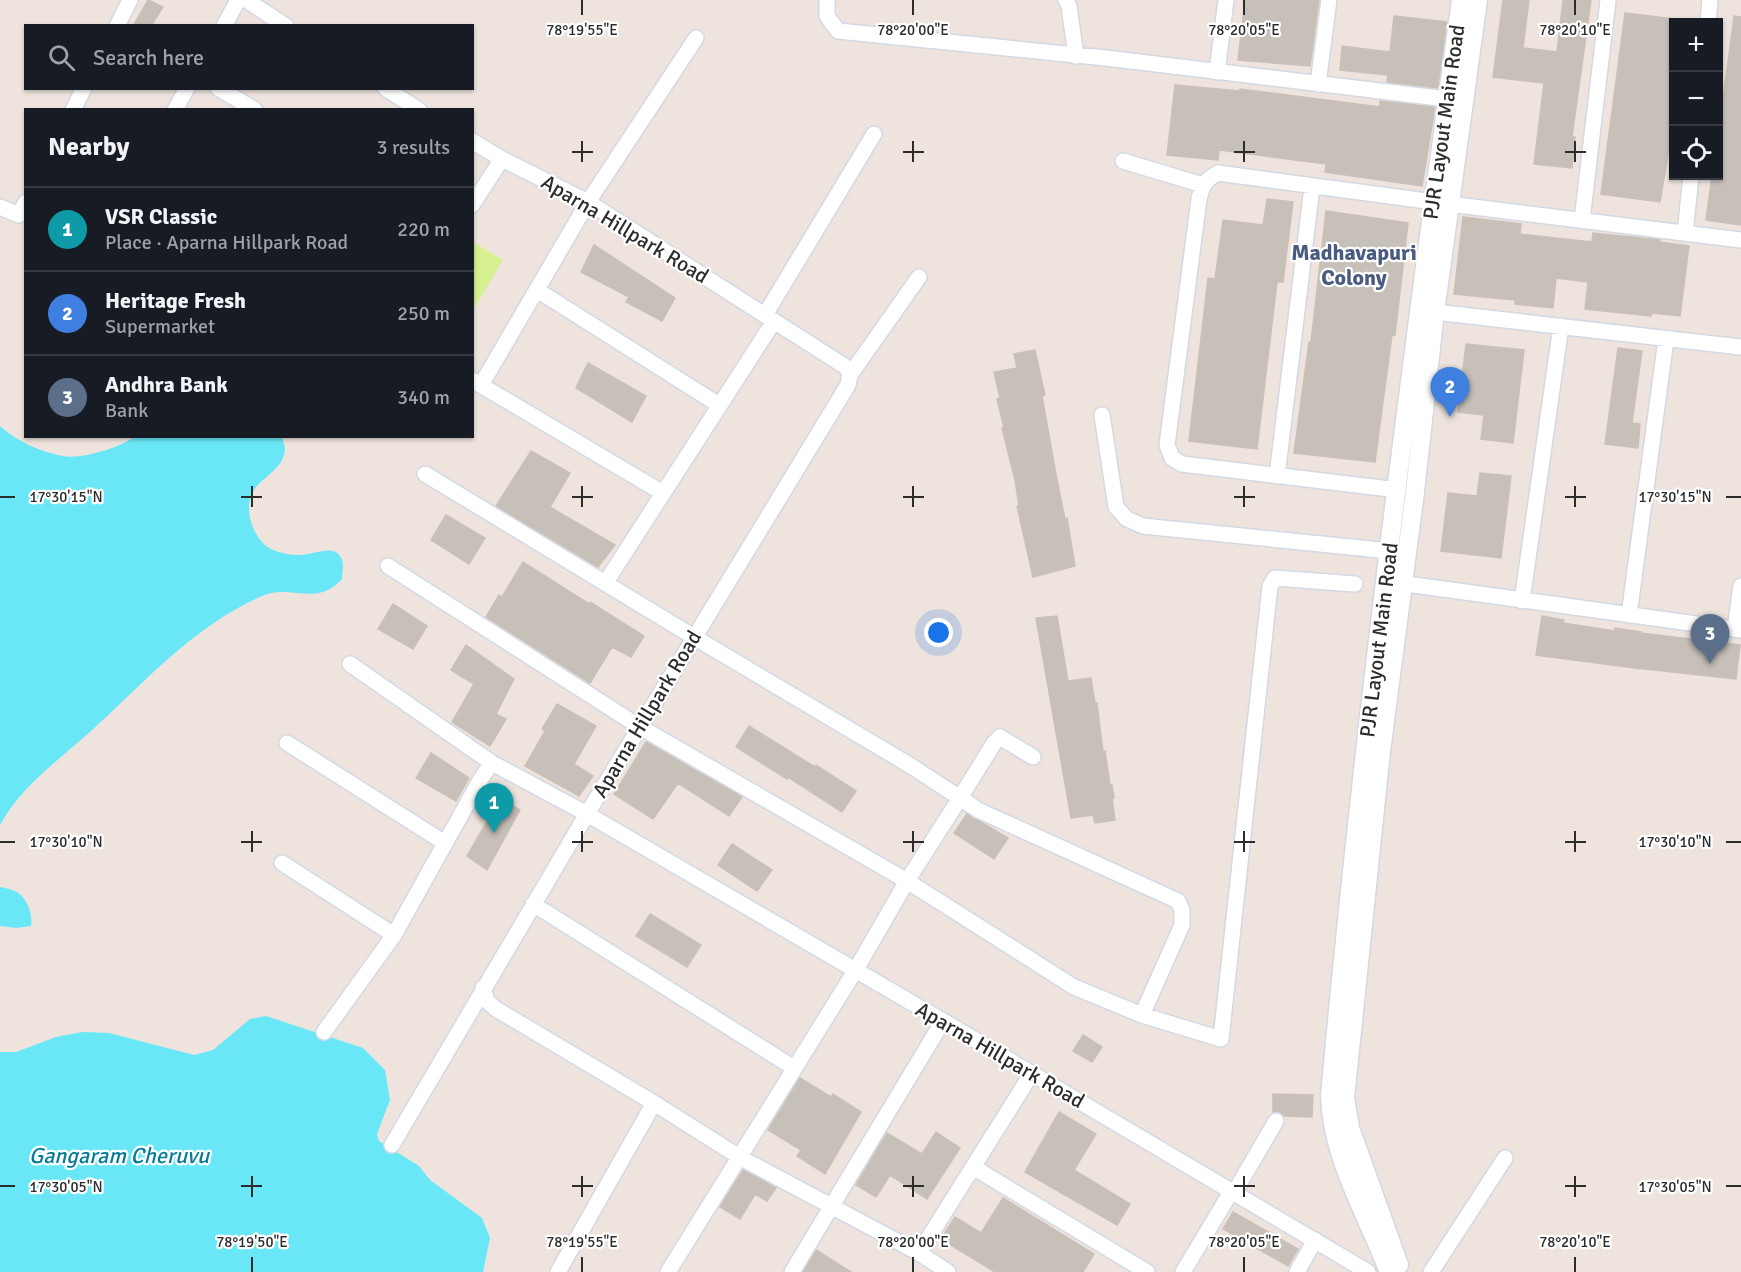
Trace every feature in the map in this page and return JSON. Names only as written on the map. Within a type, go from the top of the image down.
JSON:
[{"type":"street","points":[[118,24],[130,0]]},
{"type":"street","points":[[225,24],[238,0]]},
{"type":"street","points":[[246,0],[283,24]]},
{"type":"street","points":[[827,0],[827,16],[838,31],[1447,99]]},
{"type":"street","points":[[1066,0],[1069,6],[1076,56]]},
{"type":"street","points":[[1217,72],[1226,0]]},
{"type":"street","points":[[1318,84],[1329,0]]},
{"type":"street","name":"PJR Layout Main Road","points":[[1389,1272],[1344,1165],[1331,1113],[1330,1096],[1357,823],[1394,582],[1390,551],[1398,490],[1447,163],[1447,99],[1461,0]]},
{"type":"street","points":[[1447,163],[1478,0]]},
{"type":"street","points":[[1582,220],[1608,0]]},
{"type":"street","points":[[1708,18],[1710,0]]},
{"type":"street","points":[[663,494],[477,383],[537,290],[588,202],[696,38]]},
{"type":"street","points":[[74,108],[83,90]]},
{"type":"street","points":[[176,108],[186,90]]},
{"type":"street","points":[[221,90],[252,108]]},
{"type":"street","points":[[388,90],[415,108]]},
{"type":"street","points":[[606,582],[719,405],[874,134]]},
{"type":"street","name":"Aparna Hillpark Road","points":[[474,142],[502,159],[588,202],[846,367],[850,375],[849,385],[587,814],[1368,1272]]},
{"type":"street","points":[[474,202],[502,159]]},
{"type":"street","points":[[1123,161],[1203,185]]},
{"type":"street","points":[[1398,490],[1182,464],[1173,458],[1167,445],[1203,185],[1208,179],[1218,173],[1312,187],[1741,240]]},
{"type":"street","points":[[1685,233],[1691,180]]},
{"type":"street","points":[[1277,476],[1312,187]]},
{"type":"street","points":[[1402,1272],[1350,1128],[1345,1098],[1382,751],[1394,582],[1435,312],[1441,203]]},
{"type":"street","points":[[0,207],[19,215],[24,206]]},
{"type":"street","points":[[850,375],[919,277]]},
{"type":"street","points":[[537,290],[719,405]]},
{"type":"street","points":[[1435,312],[1741,347]]},
{"type":"street","points":[[1522,601],[1561,326]]},
{"type":"street","points":[[1629,615],[1666,339]]},
{"type":"street","points":[[1102,415],[1116,507],[1127,519],[1143,525],[1390,551]]},
{"type":"street","points":[[425,474],[901,760],[978,810],[1178,901],[1182,910],[1182,925],[1143,1015]]},
{"type":"street","points":[[388,566],[640,727],[907,881],[1074,987],[1143,1015],[1221,1040],[1270,586],[1275,578],[1355,584]]},
{"type":"street","points":[[1394,582],[1738,629],[1741,586]]},
{"type":"street","points":[[350,664],[492,763],[587,814],[392,1145]]},
{"type":"street","points":[[669,1272],[994,742],[1000,737],[1033,757]]},
{"type":"street","points":[[287,742],[445,843]]},
{"type":"street","points":[[324,1032],[394,935],[492,763]]},
{"type":"street","points":[[282,863],[394,935]]},
{"type":"street","points":[[533,904],[794,1068]]},
{"type":"street","points":[[483,988],[487,1001],[496,1009],[741,1158],[919,1253],[948,1272]]},
{"type":"street","points":[[792,1272],[943,1021]]},
{"type":"street","points":[[919,1253],[1032,1073]]},
{"type":"street","points":[[558,1272],[654,1103]]},
{"type":"street","points":[[1183,1272],[1276,1121]]},
{"type":"street","points":[[1431,1272],[1505,1158]]},
{"type":"street","points":[[973,1167],[1147,1272]]},
{"type":"street","points":[[1298,1272],[1315,1240]]},
{"type":"green space","points":[[474,243],[503,260],[474,308]]},
{"type":"water","points":[[0,426],[38,449],[70,457],[100,452],[132,438],[282,438],[284,456],[274,470],[257,486],[250,499],[251,522],[257,536],[274,551],[300,555],[324,551],[335,552],[342,560],[342,579],[323,592],[313,594],[283,592],[262,596],[214,623],[171,656],[41,774],[19,798],[0,825]]},
{"type":"water","points":[[0,887],[15,891],[23,897],[30,911],[31,926],[16,928],[0,926]]},
{"type":"water","name":"Gangaram Cheruvu","points":[[266,1016],[363,1048],[385,1070],[390,1100],[377,1134],[379,1141],[419,1166],[430,1180],[482,1218],[490,1238],[483,1272],[0,1272],[0,1052],[16,1052],[56,1037],[82,1032],[109,1033],[194,1055],[213,1050],[250,1019]]},
{"type":"building","points":[[148,0],[163,7],[152,24],[134,24]]},
{"type":"building","points":[[1245,0],[1319,0],[1310,66],[1238,60]]},
{"type":"building","points":[[1503,0],[1529,0],[1523,48],[1557,52],[1563,0],[1591,0],[1572,137],[1575,137],[1572,168],[1534,164],[1544,83],[1493,77]]},
{"type":"building","points":[[1625,13],[1669,18],[1669,149],[1660,202],[1601,194]]},
{"type":"building","points":[[1394,16],[1447,22],[1438,88],[1387,82],[1388,75],[1340,70],[1342,46],[1390,52]]},
{"type":"building","points":[[1734,16],[1741,17],[1741,225],[1706,220],[1711,180],[1723,180],[1723,100]]},
{"type":"building","points":[[1175,85],[1240,91],[1240,89],[1380,107],[1380,101],[1435,107],[1422,186],[1325,172],[1326,164],[1219,150],[1218,160],[1167,155]]},
{"type":"building","points":[[1267,199],[1293,202],[1283,282],[1277,282],[1257,449],[1189,441],[1208,278],[1215,279],[1223,220],[1263,225]]},
{"type":"building","points":[[1326,211],[1408,223],[1395,335],[1392,335],[1375,462],[1294,453],[1309,342],[1311,342]]},
{"type":"building","points":[[1463,217],[1521,224],[1520,234],[1592,242],[1593,233],[1660,240],[1659,242],[1689,246],[1680,316],[1652,313],[1651,316],[1585,309],[1588,282],[1556,278],[1553,308],[1515,304],[1515,300],[1454,294]]},
{"type":"building","points":[[594,245],[675,298],[662,321],[626,302],[629,297],[581,272]]},
{"type":"building","points":[[1466,344],[1524,350],[1513,443],[1481,439],[1484,415],[1458,412]]},
{"type":"building","points":[[1618,348],[1642,351],[1632,423],[1640,424],[1638,448],[1605,444]]},
{"type":"building","points":[[1035,350],[1045,395],[1042,396],[1057,480],[1065,519],[1067,518],[1075,566],[1033,577],[1017,506],[1019,506],[1015,480],[1002,428],[1004,428],[997,399],[1000,398],[994,372],[1017,368],[1014,354]]},
{"type":"building","points":[[588,363],[646,396],[632,422],[576,388]]},
{"type":"building","points":[[531,451],[570,473],[550,507],[615,545],[598,567],[496,506]]},
{"type":"building","points":[[1480,473],[1511,476],[1501,558],[1441,551],[1448,493],[1477,496]]},
{"type":"building","points":[[446,515],[485,538],[469,564],[431,540]]},
{"type":"building","points":[[523,562],[644,636],[631,657],[612,647],[590,683],[486,617],[499,595],[502,597]]},
{"type":"building","points":[[393,604],[427,626],[413,649],[378,629]]},
{"type":"building","points":[[1057,616],[1068,681],[1091,678],[1095,703],[1097,703],[1103,752],[1105,751],[1110,785],[1112,785],[1115,820],[1095,823],[1093,815],[1071,818],[1036,618]]},
{"type":"building","points":[[1542,616],[1564,620],[1563,623],[1615,631],[1615,628],[1740,645],[1736,679],[1536,655]]},
{"type":"building","points":[[466,645],[514,679],[496,714],[506,719],[490,746],[452,722],[474,684],[451,670]]},
{"type":"building","points":[[557,704],[596,726],[574,764],[593,776],[579,796],[525,766],[545,731],[542,729]]},
{"type":"building","points":[[749,726],[856,791],[842,812],[736,747]]},
{"type":"building","points":[[646,742],[742,797],[729,816],[678,783],[653,819],[614,794]]},
{"type":"building","points":[[431,753],[469,778],[456,801],[416,778]]},
{"type":"building","points":[[500,799],[520,810],[487,870],[467,856]]},
{"type":"building","points":[[967,814],[1008,838],[994,859],[954,833]]},
{"type":"building","points":[[732,844],[772,870],[757,891],[718,865]]},
{"type":"building","points":[[650,914],[701,945],[687,967],[636,936]]},
{"type":"building","points":[[1083,1035],[1102,1047],[1092,1062],[1073,1051]]},
{"type":"building","points":[[800,1078],[831,1097],[833,1094],[861,1112],[825,1174],[797,1156],[801,1150],[768,1130]]},
{"type":"building","points":[[1273,1094],[1313,1095],[1312,1117],[1285,1116],[1280,1112],[1273,1112]]},
{"type":"building","points":[[1059,1112],[1096,1134],[1074,1170],[1130,1204],[1117,1225],[1025,1172]]},
{"type":"building","points":[[936,1132],[960,1148],[927,1199],[890,1175],[876,1197],[856,1185],[887,1133],[922,1154]]},
{"type":"building","points":[[743,1170],[776,1188],[767,1201],[755,1194],[740,1219],[720,1207]]},
{"type":"building","points":[[1003,1198],[1094,1254],[1083,1272],[995,1272],[941,1239],[955,1217],[981,1233]]},
{"type":"building","points":[[1233,1212],[1298,1249],[1288,1266],[1223,1229]]},
{"type":"building","points":[[816,1250],[851,1272],[803,1272]]},
{"type":"place","name":"Heritage Fresh","points":[[1450,417]]},
{"type":"place","name":"Andhra Bank","points":[[1710,664]]},
{"type":"place","name":"VSR Classic","points":[[494,833]]},
{"type":"district","name":"Madhavapuri Colony","points":[[1354,264]]}]
